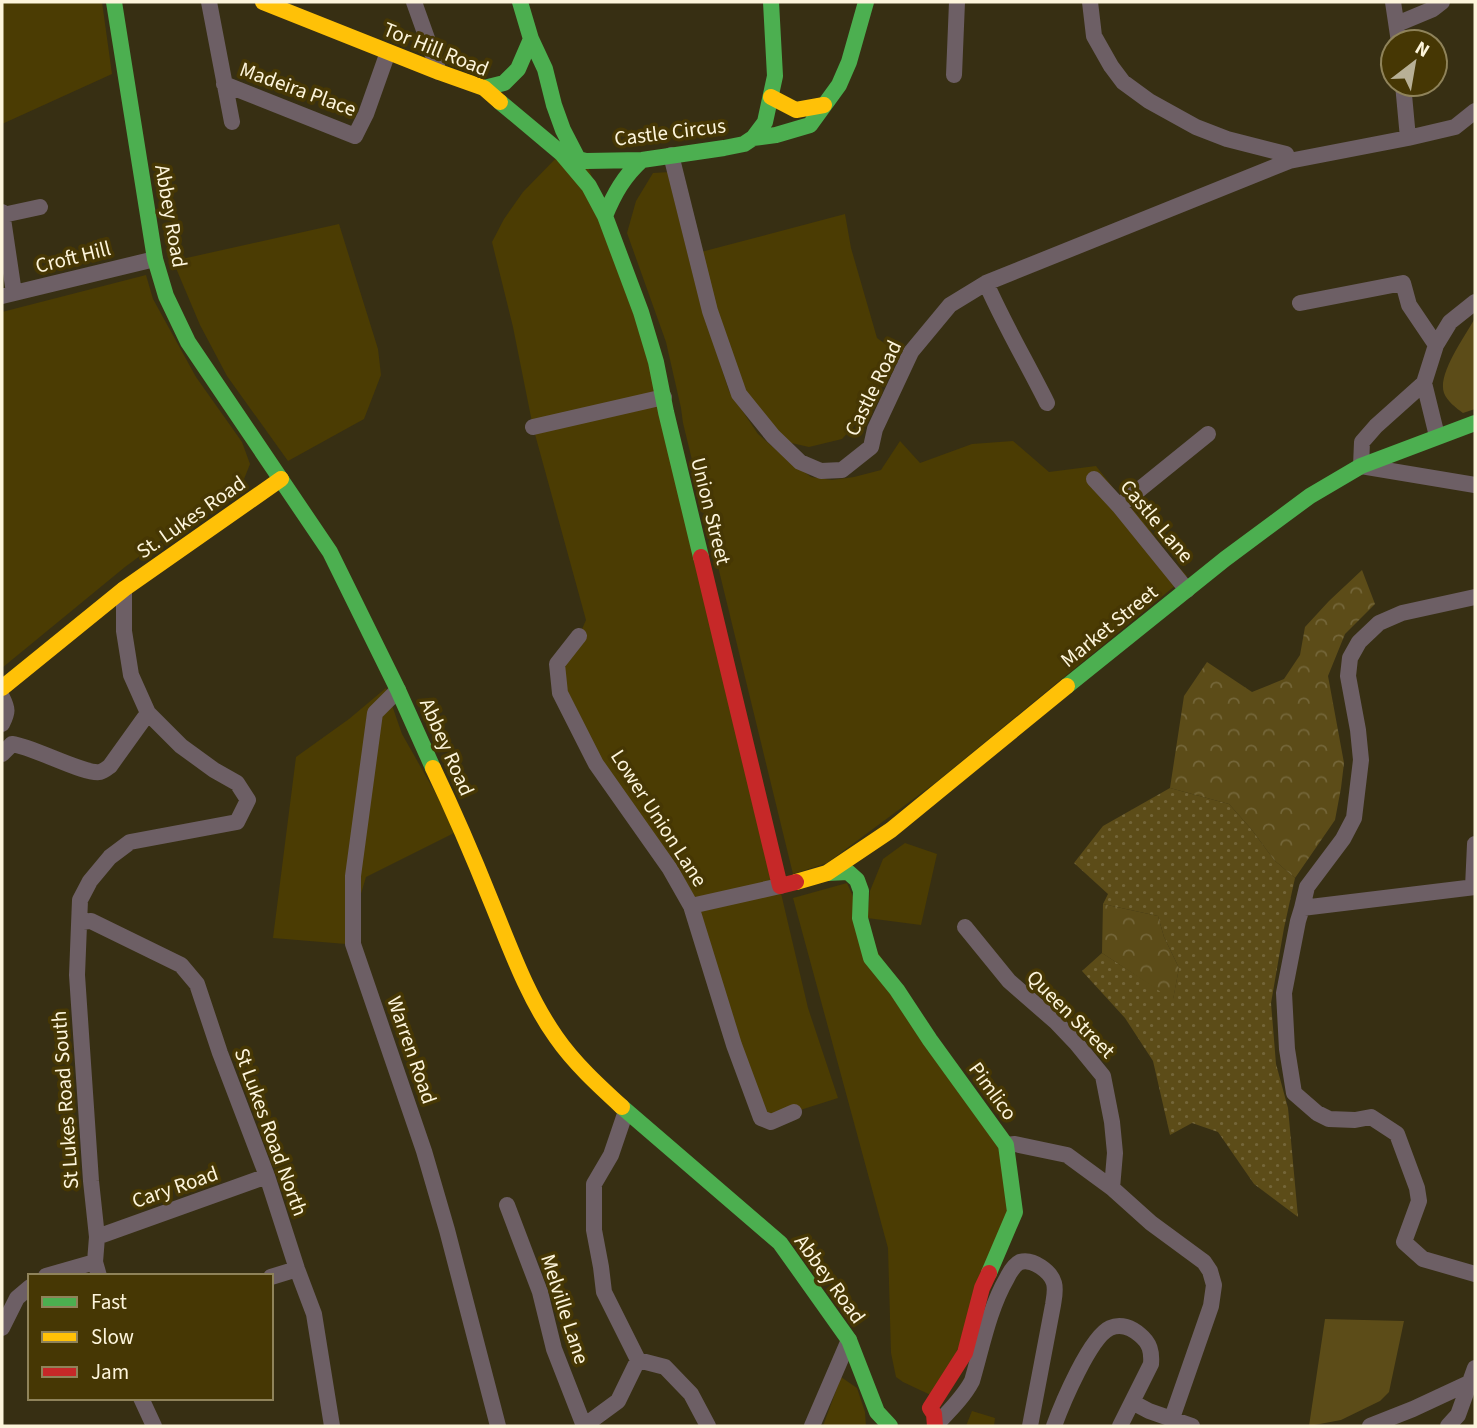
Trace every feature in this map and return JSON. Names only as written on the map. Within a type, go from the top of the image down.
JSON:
[{"type":"street","name":"Abbey Road","points":[[114,2],[155,259],[166,296],[188,342],[330,552],[398,690],[467,841],[533,999],[555,1037],[584,1072],[780,1243],[849,1340],[877,1412],[890,1426]]},
{"type":"street","name":"Madeira Place","points":[[209,2],[232,122]]},
{"type":"street","name":"Tor Hill Road","points":[[263,2],[295,9],[388,52],[484,89],[561,153],[582,160]]},
{"type":"street","points":[[414,2],[439,72]]},
{"type":"street","points":[[520,2],[531,39],[545,69],[563,130],[582,160]]},
{"type":"street","name":"Castle Circus","points":[[582,160],[642,160],[744,144],[754,138],[765,122],[775,76],[771,2]]},
{"type":"street","points":[[754,138],[792,132],[810,125],[839,85],[849,62],[866,2]]},
{"type":"street","points":[[954,75],[957,2]]},
{"type":"street","points":[[1090,2],[1094,36],[1123,82],[1149,101],[1196,127],[1227,139],[1286,154],[1289,160]]},
{"type":"street","points":[[1393,2],[1397,28]]},
{"type":"street","points":[[1397,24],[1433,9],[1442,2]]},
{"type":"street","points":[[484,89],[504,83],[518,69],[531,39]]},
{"type":"street","name":"Madeira Place","points":[[224,84],[355,136],[366,114],[388,52]]},
{"type":"street","points":[[771,97],[796,110],[824,105]]},
{"type":"street","points":[[1404,98],[1408,138]]},
{"type":"street","name":"Castle Road","points":[[671,155],[710,311],[739,394],[773,436],[800,462],[821,471],[842,470],[871,447],[875,429],[911,352],[950,305],[986,283],[1289,160],[1455,127],[1475,111]]},
{"type":"street","name":"Union Street","points":[[561,153],[589,186],[605,216],[649,332],[780,886]]},
{"type":"street","points":[[605,216],[616,188],[627,173],[642,160]]},
{"type":"street","points":[[8,295],[3,214],[40,207]]},
{"type":"street","name":"Croft Hill","points":[[8,295],[155,259]]},
{"type":"street","points":[[986,283],[1002,320],[1047,403]]},
{"type":"street","points":[[1300,303],[1403,283],[1409,305],[1436,345]]},
{"type":"street","points":[[1475,302],[1450,322],[1436,345],[1424,383],[1362,442],[1361,466],[1475,485]]},
{"type":"street","points":[[1424,383],[1437,436]]},
{"type":"street","points":[[533,427],[664,397]]},
{"type":"street","name":"Market Street","points":[[691,906],[827,873],[891,830],[1138,628],[1310,496],[1361,466],[1475,423]]},
{"type":"street","points":[[1119,506],[1208,434]]},
{"type":"street","name":"St. Lukes Road","points":[[2,688],[124,589],[281,478]]},
{"type":"street","name":"Castle Lane","points":[[1094,479],[1187,590]]},
{"type":"street","points":[[2,754],[12,744],[25,746],[89,771],[103,771],[110,766],[148,713],[131,676],[124,631],[124,589]]},
{"type":"street","points":[[1475,597],[1402,613],[1380,623],[1359,642],[1350,658],[1348,676],[1361,760],[1354,818],[1343,839],[1307,887],[1284,993],[1287,1049],[1294,1093],[1317,1114],[1329,1119],[1354,1121],[1371,1117],[1397,1134],[1417,1188],[1419,1201],[1404,1242],[1423,1259],[1475,1275]]},
{"type":"street","name":"Lower Union Lane","points":[[579,636],[557,664],[560,693],[596,764],[670,869],[691,906],[734,1045],[761,1118],[771,1122],[794,1112]]},
{"type":"street","name":"Warren Road","points":[[398,690],[375,713],[353,876],[352,944],[424,1151],[498,1426]]},
{"type":"street","points":[[2,697],[7,708],[2,724]]},
{"type":"street","name":"St Lukes Road South","points":[[97,1269],[97,1237],[77,975],[80,900],[90,881],[110,857],[130,842],[237,822],[248,800],[237,783],[181,746],[148,713]]},
{"type":"street","name":"Market Street","points":[[857,880],[891,830]]},
{"type":"street","points":[[1303,908],[1474,887],[1475,844]]},
{"type":"street","points":[[827,873],[848,872],[857,880]]},
{"type":"street","name":"Pimlico","points":[[857,880],[861,891],[860,918],[871,958],[897,990],[1006,1145],[1015,1212],[982,1288],[965,1353],[930,1407],[935,1426]]},
{"type":"street","name":"St Lukes Road North","points":[[80,922],[91,921],[181,965],[197,984],[314,1314],[332,1426]]},
{"type":"street","name":"Queen Street","points":[[965,927],[1009,981],[1069,1036],[1103,1076],[1115,1153],[1112,1188]]},
{"type":"street","points":[[626,1111],[611,1155],[594,1184],[593,1230],[604,1292],[638,1360],[665,1367],[691,1394],[708,1426]]},
{"type":"street","points":[[1006,1145],[1015,1144],[1067,1155],[1204,1262],[1210,1271],[1213,1285],[1211,1306],[1172,1418]]},
{"type":"street","name":"Cary Road","points":[[97,1237],[267,1176]]},
{"type":"street","name":"Melville Lane","points":[[507,1205],[540,1292],[554,1349],[584,1426]]},
{"type":"street","points":[[935,1426],[972,1381],[998,1295],[1014,1267],[1024,1261],[1041,1267],[1055,1285],[1031,1426]]},
{"type":"street","points":[[61,1274],[97,1269]]},
{"type":"street","points":[[273,1277],[297,1269]]},
{"type":"street","points":[[2,1328],[17,1298],[28,1289]]},
{"type":"street","points":[[1054,1426],[1069,1387],[1090,1351],[1104,1332],[1117,1326],[1133,1329],[1146,1341],[1152,1356],[1151,1364],[1119,1426]]},
{"type":"street","points":[[812,1426],[849,1340]]},
{"type":"street","points":[[584,1426],[618,1401],[638,1360]]},
{"type":"street","points":[[1370,1426],[1474,1379]]},
{"type":"street","points":[[1448,1426],[1458,1415],[1474,1379]]},
{"type":"street","points":[[142,1400],[154,1426]]},
{"type":"street","points":[[1132,1402],[1192,1426]]},
{"type":"shaded area","points":[[2,2],[102,2],[112,74],[2,124]]},
{"type":"shaded area","points":[[561,153],[586,161],[649,332],[808,1008],[838,1098],[794,1112],[761,1118],[691,906],[560,693],[557,664],[579,636],[586,620],[533,427],[513,327],[492,242],[523,192]]},
{"type":"shaded area","points":[[670,172],[713,342],[729,391],[758,434],[781,454],[811,477],[832,480],[881,470],[900,441],[920,463],[972,444],[1013,441],[1049,472],[1096,466],[1187,576],[935,783],[827,863],[793,874],[683,423],[666,342],[627,233],[636,201],[653,173]]},
{"type":"shaded area","points":[[845,214],[851,248],[877,338],[891,348],[865,414],[842,439],[809,447],[787,442],[745,392],[728,348],[701,252]]},
{"type":"shaded area","points":[[339,224],[378,349],[381,375],[364,419],[288,461],[227,376],[200,325],[173,261]]},
{"type":"shaded area","points":[[146,275],[153,299],[196,377],[242,442],[250,464],[244,479],[125,567],[2,668],[2,312]]},
{"type":"shaded area","points":[[386,688],[402,734],[448,815],[454,833],[366,877],[346,944],[273,938],[296,757]]},
{"type":"shaded area","points":[[905,843],[937,854],[921,925],[867,918],[870,891],[883,859]]},
{"type":"shaded area","points":[[847,883],[856,903],[855,918],[1006,1145],[1015,1212],[937,1398],[896,1377],[891,1353],[888,1248],[793,898]]},
{"type":"shaded area","points":[[841,1377],[857,1388],[865,1412],[866,1426],[823,1426]]},
{"type":"shaded area","points":[[972,1411],[995,1418],[994,1426],[966,1426]]},
{"type":"green space","points":[[1475,318],[1475,409],[1463,413],[1447,399],[1443,385],[1448,365]]},
{"type":"green space","points":[[1362,570],[1375,604],[1345,634],[1328,676],[1344,763],[1335,820],[1295,878],[1274,860],[1229,804],[1170,788],[1184,696],[1207,662],[1252,692],[1284,679],[1300,655],[1305,627]]},
{"type":"green space","points":[[1170,788],[1229,804],[1274,860],[1295,878],[1271,1003],[1276,1064],[1288,1108],[1298,1217],[1254,1184],[1218,1132],[1192,1123],[1170,1135],[1153,1061],[1125,1018],[1082,971],[1102,953],[1173,999],[1179,968],[1164,937],[1158,916],[1103,904],[1108,894],[1074,863],[1103,826]]},
{"type":"green space","points":[[1103,904],[1158,916],[1164,937],[1179,968],[1173,1000],[1102,953]]},
{"type":"green space","points":[[1325,1319],[1404,1321],[1389,1392],[1380,1401],[1341,1420],[1309,1426]]},
{"type":"traffic: fast","points":[[114,2],[155,259],[166,296],[188,342],[330,552],[433,768]]},
{"type":"traffic: fast","points":[[520,2],[531,39],[545,69],[563,130],[578,159],[586,161],[642,160],[724,148],[744,144],[753,138],[765,122],[775,76],[771,2]]},
{"type":"traffic: fast","points":[[753,138],[776,135],[810,125],[839,85],[849,62],[866,2]]},
{"type":"traffic: fast","points":[[484,88],[504,83],[518,69],[531,39]]},
{"type":"traffic: fast","points":[[500,102],[561,153],[578,159]]},
{"type":"traffic: fast","points":[[562,154],[589,186],[605,216]]},
{"type":"traffic: fast","points":[[642,160],[620,186],[605,216],[641,312],[656,362],[701,557]]},
{"type":"traffic: fast","points":[[1067,686],[1225,559],[1310,496],[1361,466],[1475,423]]},
{"type":"traffic: fast","points":[[827,873],[848,872],[857,880],[861,891],[860,918],[871,958],[897,990],[1006,1145],[1015,1212],[989,1273]]},
{"type":"traffic: fast","points":[[622,1107],[780,1243],[849,1340],[877,1412],[890,1426]]},
{"type":"traffic: slow","points":[[263,2],[484,88],[500,102]]},
{"type":"traffic: slow","points":[[771,97],[796,110],[824,105]]},
{"type":"traffic: slow","points":[[2,688],[124,589],[281,479]]},
{"type":"traffic: slow","points":[[796,882],[827,873],[891,830],[1067,686]]},
{"type":"traffic: slow","points":[[433,768],[536,1005],[571,1056],[622,1107]]},
{"type":"traffic: jam","points":[[701,557],[780,886],[796,882]]},
{"type":"traffic: jam","points":[[935,1426],[934,1414],[930,1408],[965,1353],[982,1288],[989,1273]]}]
